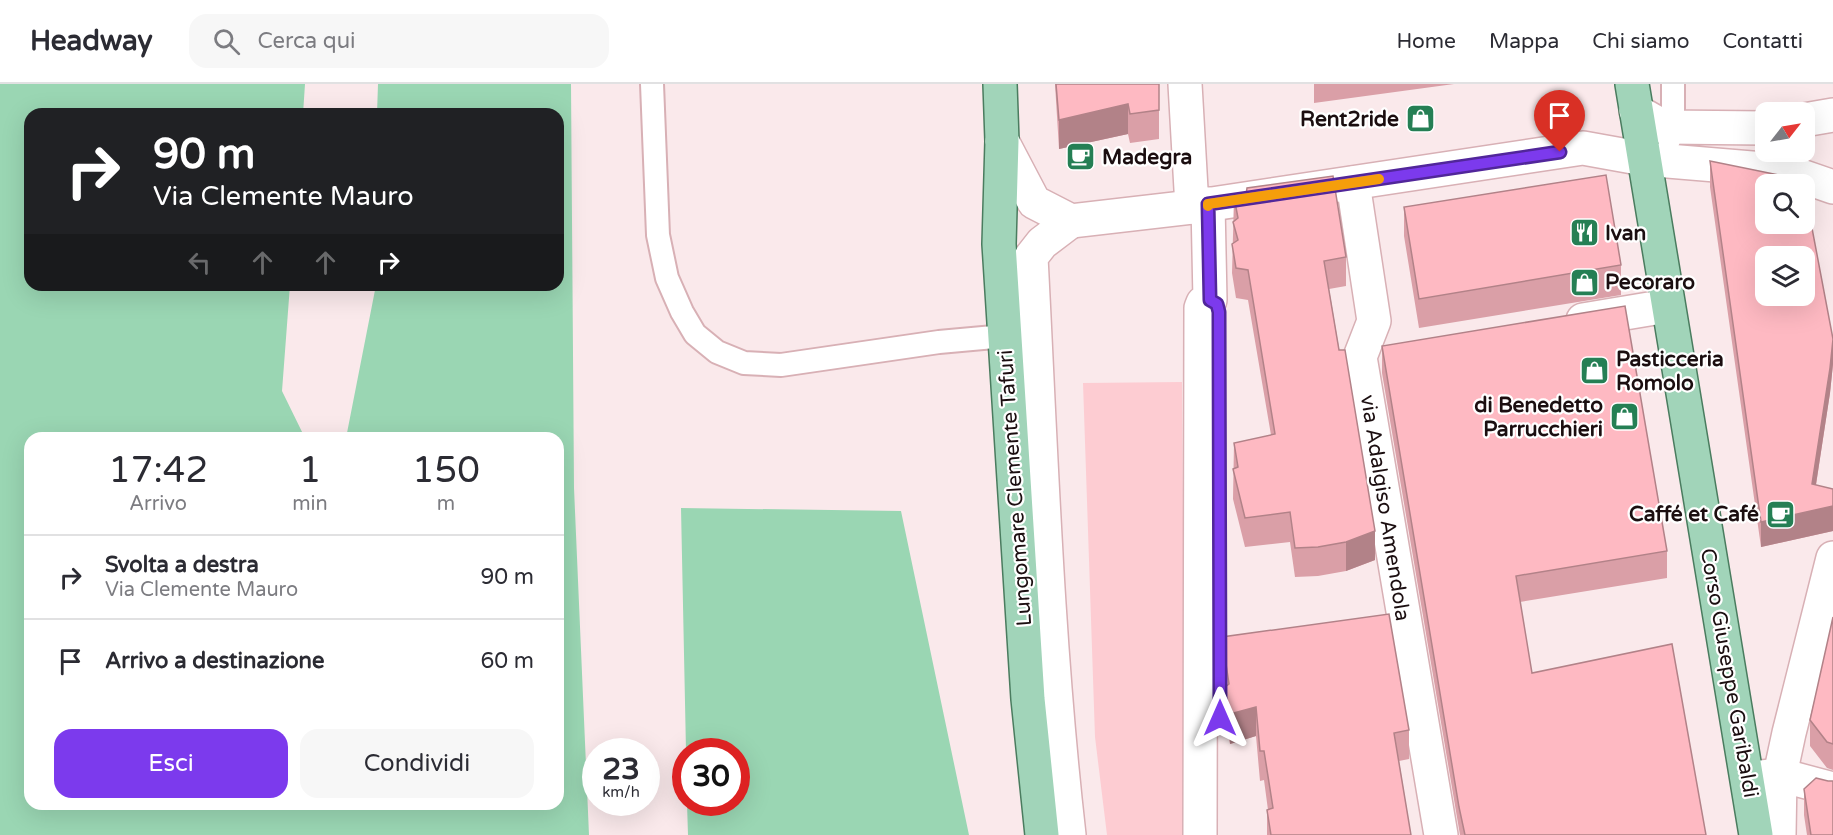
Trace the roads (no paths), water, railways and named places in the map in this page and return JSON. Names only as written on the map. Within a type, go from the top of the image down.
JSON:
[{"type":"main road","name":"Lungomare Clemente Tafuri","points":[[1000,84],[1002,141],[999,244],[1028,699],[1042,835]]},
{"type":"main road","name":"Corso Giuseppe Garibaldi","points":[[1634,97],[1756,835]]},
{"type":"street","points":[[1185,84],[1210,300]]},
{"type":"street","points":[[1634,97],[1664,127],[1755,128]]},
{"type":"street","points":[[1815,118],[1833,115]]},
{"type":"street","points":[[1002,141],[1034,202],[1071,221],[1200,206],[1583,148],[1644,159],[1787,171],[1833,187]]},
{"type":"street","points":[[1353,183],[1374,321],[1360,357]]},
{"type":"street","name":"Lungomare Clemente Tafuri","points":[[1069,835],[1058,743],[1031,257],[1042,243],[1071,221]]},
{"type":"street","points":[[1210,300],[1217,304],[1219,312],[1227,648],[1219,835]]},
{"type":"street","points":[[1200,835],[1201,308],[1203,303],[1210,300]]},
{"type":"street","points":[[1549,326],[1667,306]]},
{"type":"street","points":[[1360,357],[1395,351]]},
{"type":"street","name":"via Adalgiso Amendola","points":[[1360,357],[1392,624],[1441,835]]},
{"type":"street","name":"Corso Giuseppe Garibaldi","points":[[1779,835],[1780,775],[1833,558]]},
{"type":"street","points":[[1748,778],[1780,775],[1833,789]]},
{"type":"lane","points":[[651,84],[658,235],[667,278],[695,334],[717,352],[744,363],[781,365],[939,342],[1005,336]]},
{"type":"lane","points":[[1675,84],[1689,128]]},
{"type":"lane","points":[[1675,84],[1689,128]]},
{"type":"lane","points":[[1644,159],[1665,145],[1671,138],[1689,128]]},
{"type":"place","name":"Rent2ride","points":[[1420,119]]},
{"type":"place","name":"Madegra","points":[[1081,157]]},
{"type":"place","name":"Ivan","points":[[1584,233]]},
{"type":"place","name":"Pecoraro","points":[[1584,282]]},
{"type":"place","name":"Pasticceria Romolo","points":[[1595,371]]},
{"type":"place","name":"di Benedetto Parrucchieri","points":[[1624,417]]},
{"type":"place","name":"Caffé et Café","points":[[1780,514]]}]
